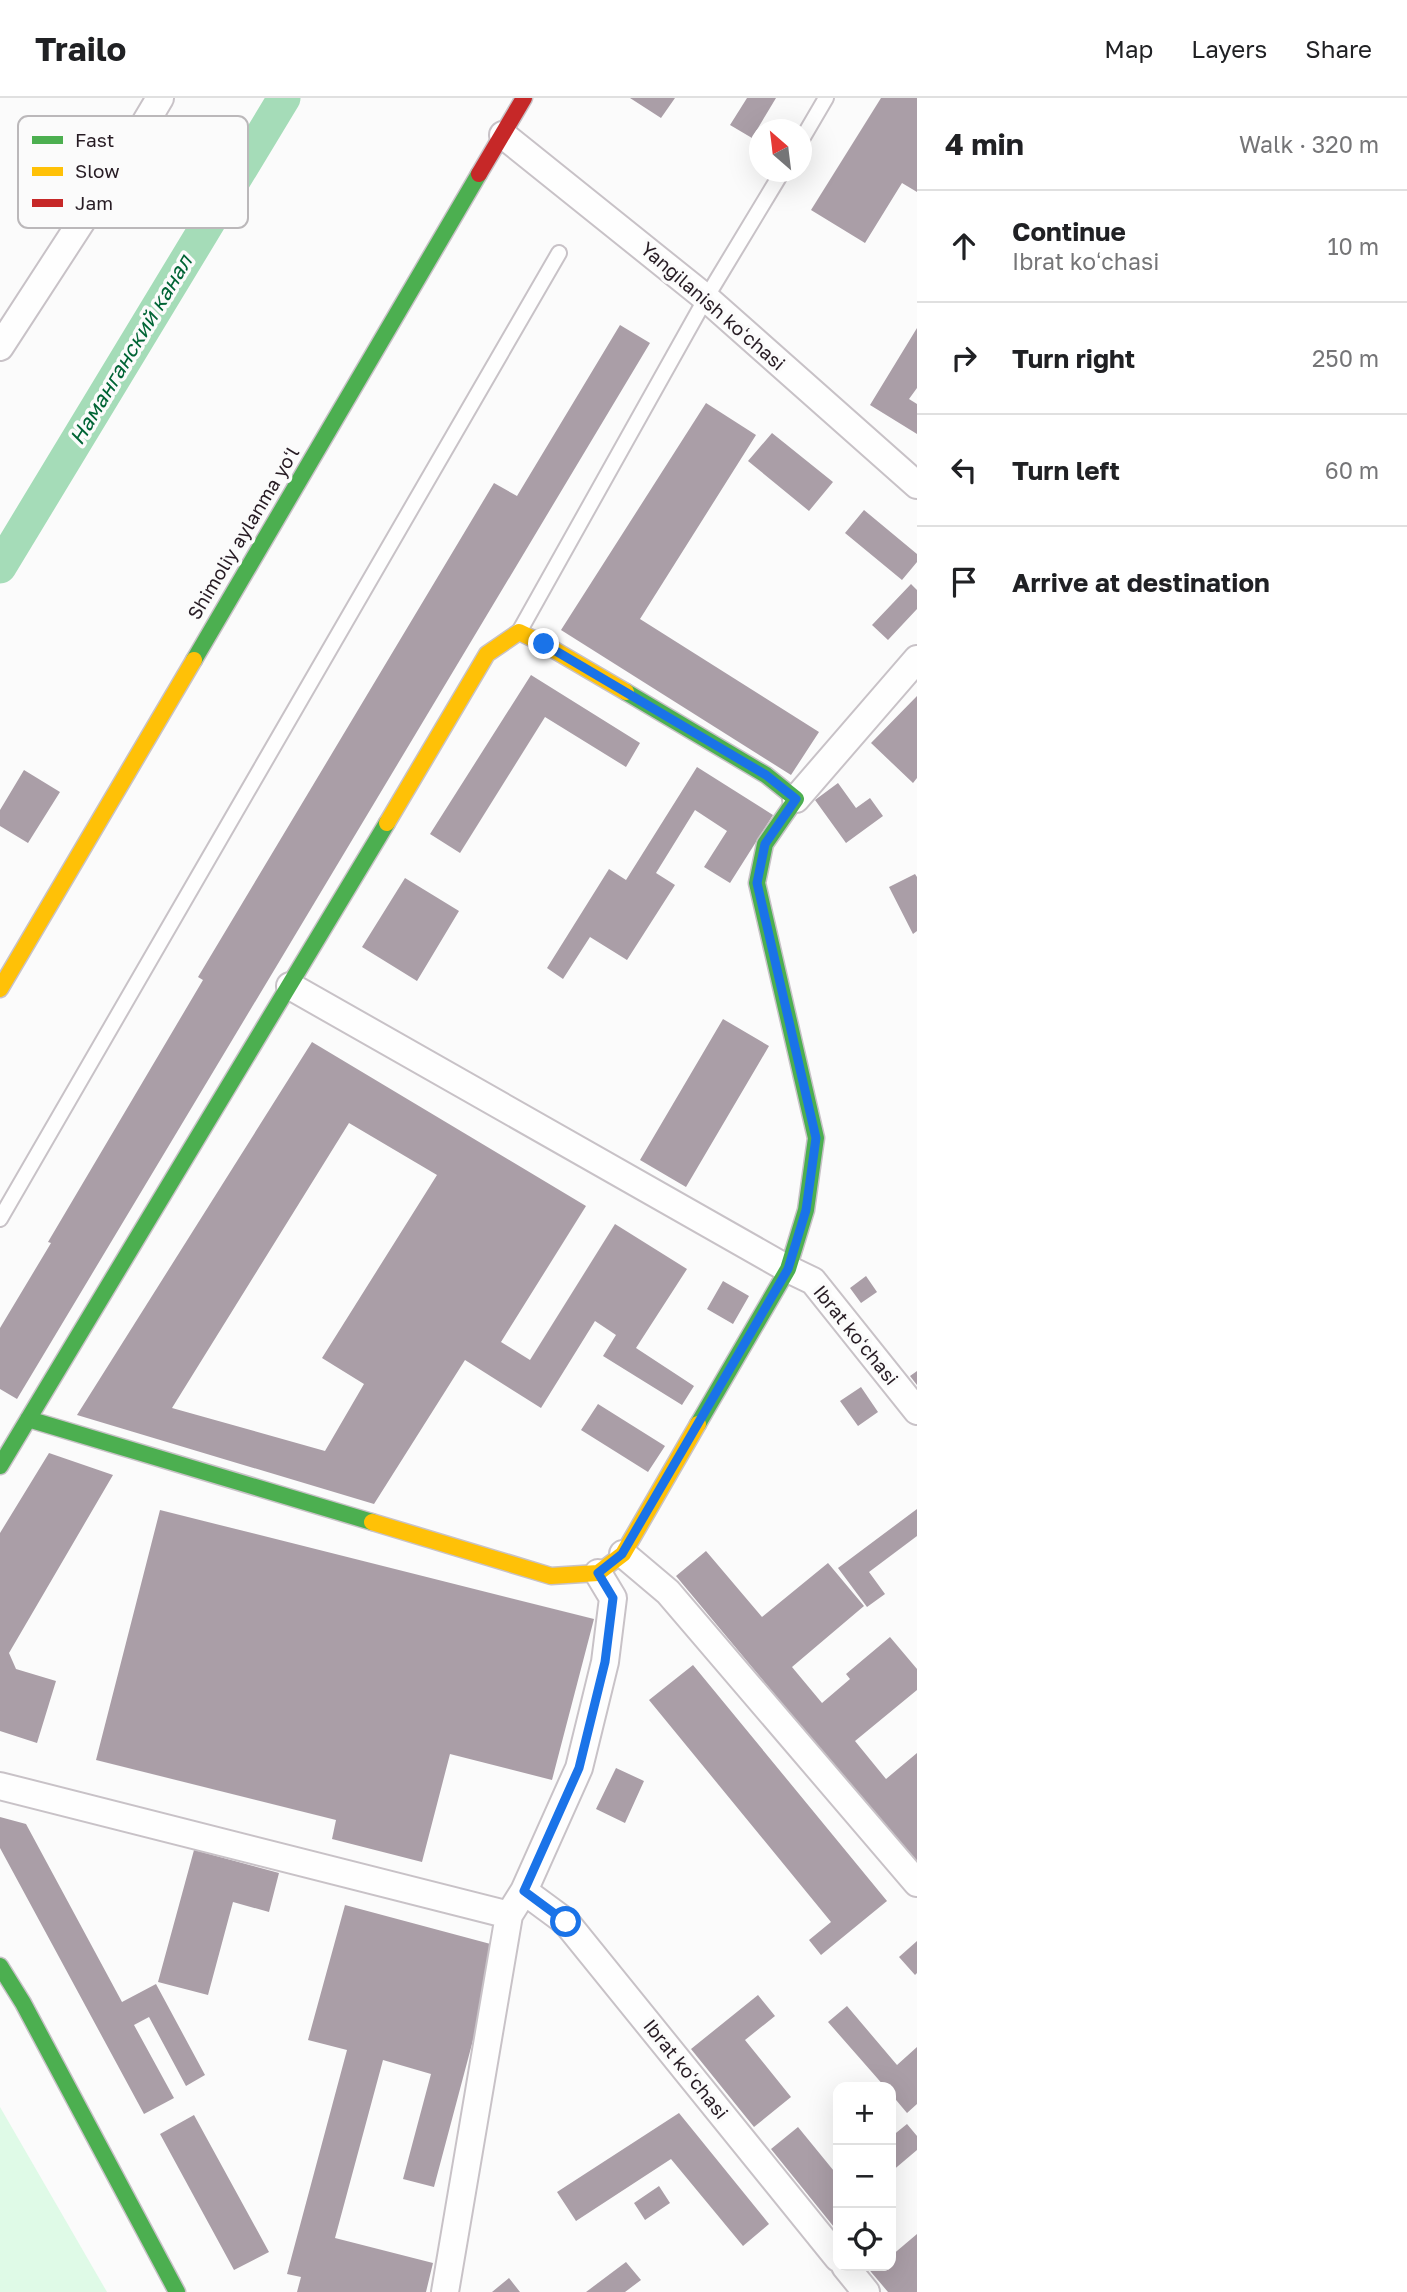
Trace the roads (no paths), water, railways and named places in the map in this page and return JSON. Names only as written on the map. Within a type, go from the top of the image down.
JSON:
[{"type":"street","points":[[149,116],[160,98]]},
{"type":"street","name":"Shimoliy aylanma yoʻl","points":[[0,989],[524,98]]},
{"type":"street","name":"Yangilanish koʻchasi","points":[[503,135],[706,298],[917,485]]},
{"type":"street","points":[[0,347],[77,228]]},
{"type":"street","points":[[0,1466],[487,654],[519,632],[544,644],[766,775],[796,799]]},
{"type":"street","points":[[28,1419],[551,1576],[598,1573],[622,1554],[788,1269],[806,1210],[816,1138],[757,883],[765,844],[796,799],[917,659]]},
{"type":"street","name":"Ibrat koʻchasi","points":[[290,986],[813,1281],[917,1411]]},
{"type":"street","points":[[622,1554],[668,1592],[917,1883]]},
{"type":"street","points":[[445,2292],[509,1915],[524,1891],[579,1768],[605,1662],[613,1598],[598,1573]]},
{"type":"street","points":[[0,1786],[509,1915]]},
{"type":"street","name":"Ibrat koʻchasi","points":[[524,1891],[566,1922],[833,2252]]},
{"type":"street","points":[[0,1966],[23,2003],[177,2292]]},
{"type":"street","points":[[849,2271],[866,2292]]},
{"type":"lane","points":[[812,122],[826,98]]},
{"type":"lane","points":[[519,632],[706,298],[776,182]]},
{"type":"lane","points":[[0,1219],[559,253]]},
{"type":"waterway","name":"Наманганский канал","points":[[248,157],[284,98]]},
{"type":"waterway","name":"Наманганский канал","points":[[0,567],[205,228]]}]
